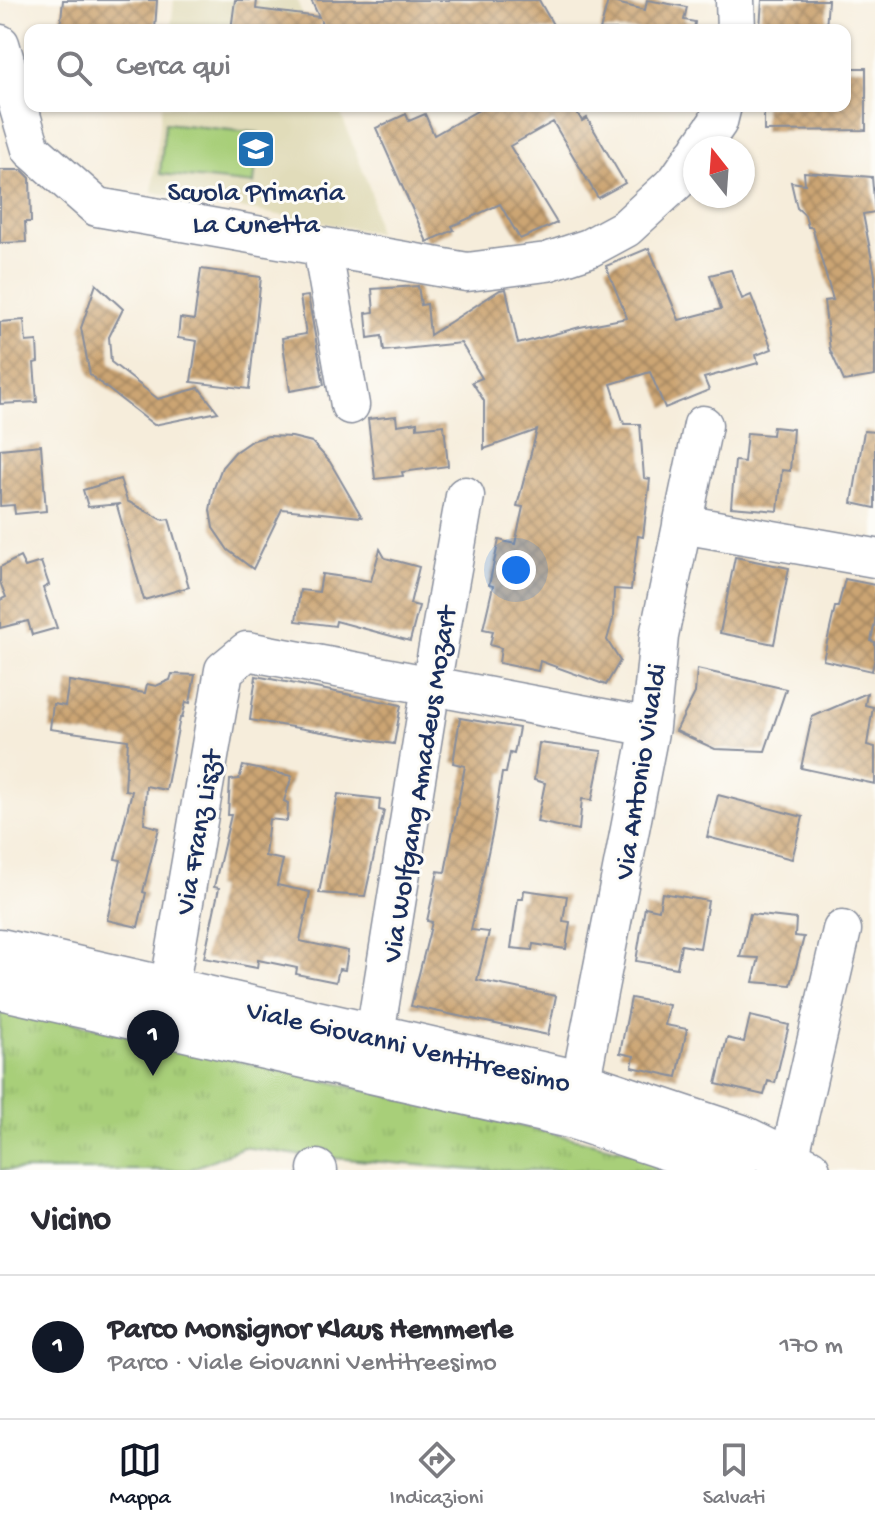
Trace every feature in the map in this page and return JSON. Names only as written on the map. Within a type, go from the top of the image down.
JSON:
[{"type":"main road","name":"Viale Giovanni Ventitreesimo","points":[[0,951],[166,1006],[577,1100],[732,1161],[798,1165]]},
{"type":"main road","name":"Viale Giovanni Ventitreesimo","points":[[0,987],[166,1006]]},
{"type":"street","points":[[735,0],[736,24]]},
{"type":"street","points":[[0,44],[31,149],[97,207],[467,272],[547,262],[589,248],[626,228],[683,172]]},
{"type":"street","points":[[708,136],[720,112]]},
{"type":"street","points":[[322,247],[350,405]]},
{"type":"street","name":"Via Antonio Vivaldi","points":[[577,1100],[650,727],[659,636],[703,425]]},
{"type":"street","name":"Via Wolfgang Amadeus Mozart","points":[[372,1055],[465,496]]},
{"type":"street","points":[[682,524],[875,558]]},
{"type":"street","name":"Via Franz Liszt","points":[[166,1006],[224,670],[247,651],[431,686]]},
{"type":"street","points":[[431,686],[650,727]]},
{"type":"street","points":[[798,1165],[842,930]]},
{"type":"shaded area","points":[[174,0],[297,0],[306,24],[172,24]]},
{"type":"shaded area","name":"Scuola Primaria La Cunetta","points":[[161,112],[340,112],[371,192],[377,233],[152,192]]},
{"type":"green space","points":[[165,123],[259,133],[254,184],[160,174]]},
{"type":"green space","points":[[0,1005],[710,1170],[475,1170],[298,1155],[243,1147],[189,1170],[0,1170]]},
{"type":"building","points":[[63,0],[157,0],[155,24],[61,24]]},
{"type":"building","points":[[235,0],[257,0],[256,9],[319,17],[311,0],[539,0],[553,24],[321,22],[232,24]]},
{"type":"building","points":[[647,0],[687,7],[684,20],[695,24],[602,24],[608,1],[645,10]]},
{"type":"building","points":[[762,0],[828,0],[826,24],[760,24]]},
{"type":"building","points":[[851,68],[866,68],[866,130],[764,131],[764,112],[851,112]]},
{"type":"building","points":[[475,112],[577,112],[582,121],[587,118],[625,183],[598,198],[553,122],[510,146],[557,223],[520,239],[500,204],[452,226],[454,230],[427,242],[376,128],[406,114],[409,121],[425,114],[434,135]]},
{"type":"building","points":[[0,170],[22,170],[30,178],[31,222],[25,222],[26,242],[0,243]]},
{"type":"building","points":[[804,172],[872,177],[875,212],[863,214],[875,275],[875,376],[844,381],[830,350],[824,301],[833,300],[812,227],[808,227],[805,215],[797,208],[791,182],[805,184]]},
{"type":"building","points":[[649,248],[679,320],[721,309],[710,275],[731,270],[742,299],[751,295],[772,349],[756,355],[758,363],[704,378],[709,390],[665,408],[650,372],[611,384],[624,424],[640,424],[644,478],[650,479],[643,537],[638,536],[631,590],[614,589],[613,619],[607,640],[620,661],[606,685],[540,661],[538,671],[499,663],[501,648],[490,645],[493,631],[483,629],[493,586],[489,585],[499,540],[515,544],[523,507],[517,506],[537,430],[484,449],[484,401],[472,382],[482,378],[461,343],[384,351],[382,336],[368,338],[366,313],[374,312],[372,289],[418,286],[421,305],[427,304],[430,335],[506,289],[518,344],[627,318],[606,266]]},
{"type":"building","points":[[201,269],[261,277],[249,389],[191,382],[197,341],[178,338],[180,318],[194,320]]},
{"type":"building","points":[[96,284],[123,309],[109,337],[111,362],[158,399],[199,388],[218,412],[154,425],[90,375],[81,328]]},
{"type":"building","points":[[308,296],[324,385],[290,391],[282,338],[306,334],[300,297]]},
{"type":"building","points":[[24,320],[26,342],[37,341],[38,362],[34,363],[37,402],[0,404],[0,322]]},
{"type":"building","points":[[396,416],[397,425],[417,422],[417,428],[444,425],[448,466],[375,479],[368,419]]},
{"type":"building","points":[[773,427],[793,429],[790,471],[782,470],[778,511],[731,507],[735,461],[744,462],[747,433],[772,435]]},
{"type":"building","points":[[864,431],[875,432],[875,508],[852,503]]},
{"type":"building","points":[[268,436],[312,442],[330,462],[362,517],[282,509],[253,569],[228,550],[213,528],[210,510],[222,467],[235,452],[251,441]]},
{"type":"building","points":[[41,445],[46,511],[15,514],[14,505],[0,506],[0,449]]},
{"type":"building","points":[[120,479],[127,501],[163,520],[169,519],[189,587],[144,600],[117,506],[120,504],[88,507],[83,490]]},
{"type":"building","points":[[380,549],[385,558],[419,567],[410,604],[419,606],[410,641],[336,621],[335,626],[296,621],[300,590],[319,592],[322,574],[371,581]]},
{"type":"building","points":[[20,557],[25,567],[41,562],[49,585],[43,588],[57,628],[32,635],[28,621],[0,628],[0,600],[6,597],[0,582],[0,567]]},
{"type":"building","points":[[735,557],[789,568],[774,644],[720,633]]},
{"type":"building","points":[[845,579],[875,585],[875,622],[871,641],[875,642],[875,658],[872,671],[823,660]]},
{"type":"building","points":[[697,669],[786,689],[765,751],[715,749],[676,731],[695,693]]},
{"type":"building","points":[[172,674],[195,675],[190,703],[186,702],[180,718],[166,790],[146,786],[144,824],[159,828],[138,927],[107,920],[121,860],[115,859],[132,791],[125,790],[128,740],[50,729],[53,704],[65,706],[69,681],[145,693],[147,684],[156,686],[170,680]]},
{"type":"building","points":[[256,676],[401,705],[394,744],[250,720]]},
{"type":"building","points":[[867,693],[865,705],[873,707],[867,745],[875,747],[875,784],[801,768],[812,717]]},
{"type":"building","points":[[460,718],[519,728],[514,754],[510,753],[506,773],[502,773],[471,930],[489,932],[477,980],[556,996],[548,1035],[411,1006],[432,922],[427,921],[438,871],[445,872],[465,766],[453,763]]},
{"type":"building","points":[[539,743],[602,751],[592,800],[582,799],[579,830],[537,822],[545,783],[534,780]]},
{"type":"building","points":[[243,766],[292,776],[284,801],[288,803],[287,821],[269,819],[265,856],[283,860],[277,885],[310,892],[300,941],[348,951],[345,970],[339,969],[336,982],[296,974],[297,968],[258,960],[257,968],[204,958],[219,888],[214,887],[231,815],[228,815],[230,780],[239,779]]},
{"type":"building","points":[[338,794],[380,799],[379,810],[384,811],[365,896],[319,893]]},
{"type":"building","points":[[718,795],[803,817],[792,859],[707,837]]},
{"type":"building","points":[[524,890],[567,896],[563,921],[570,922],[566,949],[533,944],[532,950],[511,948],[518,899],[523,899]]},
{"type":"building","points":[[662,893],[708,901],[700,948],[681,945],[677,968],[636,961],[645,907],[659,910]]},
{"type":"building","points":[[750,914],[796,919],[795,936],[804,937],[791,985],[753,982],[759,958],[740,957]]},
{"type":"building","points":[[631,998],[669,1005],[665,1025],[687,1029],[677,1077],[632,1067],[634,1056],[620,1053]]},
{"type":"building","points":[[750,1016],[789,1025],[775,1083],[768,1081],[764,1095],[716,1084],[727,1038],[744,1042]]},
{"type":"place","name":"Scuola Primaria La Cunetta","points":[[256,149]]},
{"type":"place","name":"Parco Monsignor Klaus Hemmerle","points":[[153,1076]]}]
